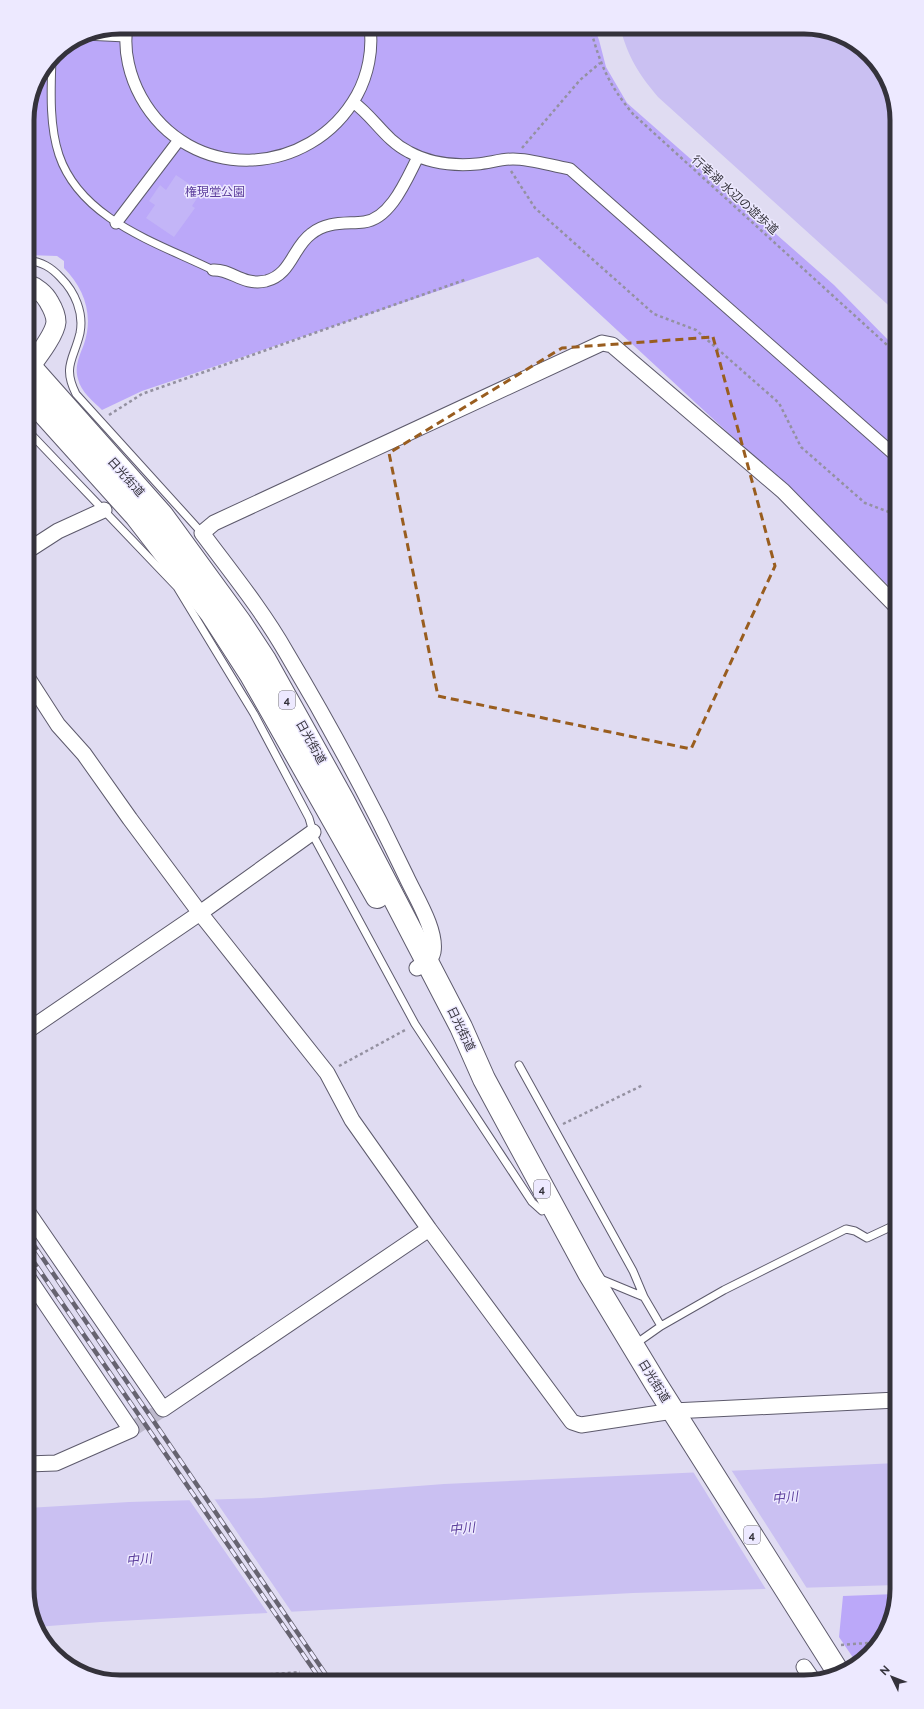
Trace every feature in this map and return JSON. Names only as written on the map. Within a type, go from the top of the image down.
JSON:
[{"type":"highway","name":"日光街道","points":[[34,374],[162,516],[240,622],[265,660],[343,800],[422,966]]},
{"type":"highway","name":"日光街道","points":[[34,403],[136,516],[183,584],[211,613],[251,675],[422,966],[589,1274],[673,1411],[836,1668]]},
{"type":"street","points":[[126,34],[130,69],[138,93],[152,114],[179,140],[202,152],[226,159],[251,161],[276,158],[300,149],[323,135],[344,114],[360,89],[369,61],[370,34]]},
{"type":"street","points":[[353,102],[366,111],[388,139],[418,157],[449,164],[476,164],[513,159],[570,169],[890,451]]},
{"type":"street","points":[[116,223],[179,140]]},
{"type":"street","points":[[213,270],[219,270],[245,281],[262,281],[276,276],[294,259],[301,243],[315,231],[336,223],[365,222],[375,219],[380,215],[392,204],[400,192],[418,157]]},
{"type":"street","points":[[34,287],[47,298],[53,310],[56,321],[53,332],[34,359]]},
{"type":"street","points":[[422,966],[433,953],[433,944],[428,923],[375,811],[286,651],[252,601],[202,533],[214,523],[602,343],[612,345],[783,491],[890,600]]},
{"type":"street","points":[[34,546],[58,531],[104,510]]},
{"type":"street","points":[[34,688],[58,725],[84,754],[200,913],[327,1073],[352,1120],[429,1229],[572,1422],[581,1425],[673,1411],[890,1400]]},
{"type":"street","points":[[34,1026],[200,913],[313,832]]},
{"type":"street","points":[[34,1221],[163,1409],[429,1229]]},
{"type":"street","points":[[34,1286],[131,1430],[56,1463],[34,1464]]},
{"type":"street","points":[[804,1667],[810,1675]]},
{"type":"lane","points":[[52,67],[54,132],[59,156],[66,170],[84,194],[116,223],[138,236],[213,270]]},
{"type":"lane","points":[[34,261],[48,265],[63,279],[73,292],[81,320],[80,333],[70,362],[70,377],[76,394],[202,533]]},
{"type":"lane","points":[[34,437],[104,510],[183,584],[254,714],[309,818],[313,832],[416,1024],[532,1202],[542,1212],[552,1206]]},
{"type":"lane","points":[[519,1065],[633,1271],[644,1297],[661,1326]]},
{"type":"lane","points":[[633,1346],[661,1326],[724,1290],[846,1229],[855,1231],[867,1238],[890,1227]]},
{"type":"lane","points":[[589,1274],[644,1297]]},
{"type":"path","name":"行幸湖 水辺の遊歩道","points":[[592,34],[600,63],[608,79],[633,114],[890,348]]},
{"type":"path","points":[[600,63],[580,80],[513,159],[510,168],[535,208],[654,314],[696,330],[779,403],[801,447],[865,503],[890,512]]},
{"type":"path","points":[[100,421],[142,394],[466,279]]},
{"type":"path","points":[[327,1073],[416,1024]]},
{"type":"path","points":[[554,1128],[643,1084]]},
{"type":"path","points":[[840,1645],[872,1643]]},
{"type":"path","points":[[260,1675],[300,1672]]},
{"type":"highlighted area","points":[[713,337],[775,566],[691,749],[438,696],[389,453],[562,348]]},
{"type":"green space","name":"権現堂公園","points":[[114,34],[597,34],[606,67],[627,103],[834,285],[890,342],[890,587],[790,490],[538,257],[142,391],[102,410],[91,400],[82,388],[77,374],[78,361],[87,333],[87,312],[82,293],[77,284],[64,268],[64,261],[57,256],[34,255],[34,114],[37,97],[45,77],[63,55],[77,45],[97,37]]},
{"type":"green space","points":[[890,1594],[885,1617],[876,1637],[869,1646],[854,1659],[839,1637],[843,1596]]},
{"type":"water","points":[[622,34],[810,34],[842,43],[861,55],[879,77],[887,97],[890,114],[890,307],[658,97],[634,64]]},
{"type":"water","name":"中川","points":[[890,1463],[890,1585],[633,1593],[43,1626],[39,1617],[34,1589],[34,1508],[129,1502],[261,1498],[444,1484]]},
{"type":"pier","points":[[730,1468],[808,1590],[767,1591],[692,1470]]},
{"type":"pier","points":[[213,1497],[293,1614],[269,1615],[188,1498]]},
{"type":"building","points":[[176,175],[201,192],[192,206],[195,208],[174,237],[146,218],[155,205],[149,201],[160,185],[166,190]]},
{"type":"tunnel","points":[[131,1430],[163,1409]]},
{"type":"railway","points":[[34,1245],[326,1675]]},
{"type":"railway","points":[[34,1262],[317,1675]]}]
